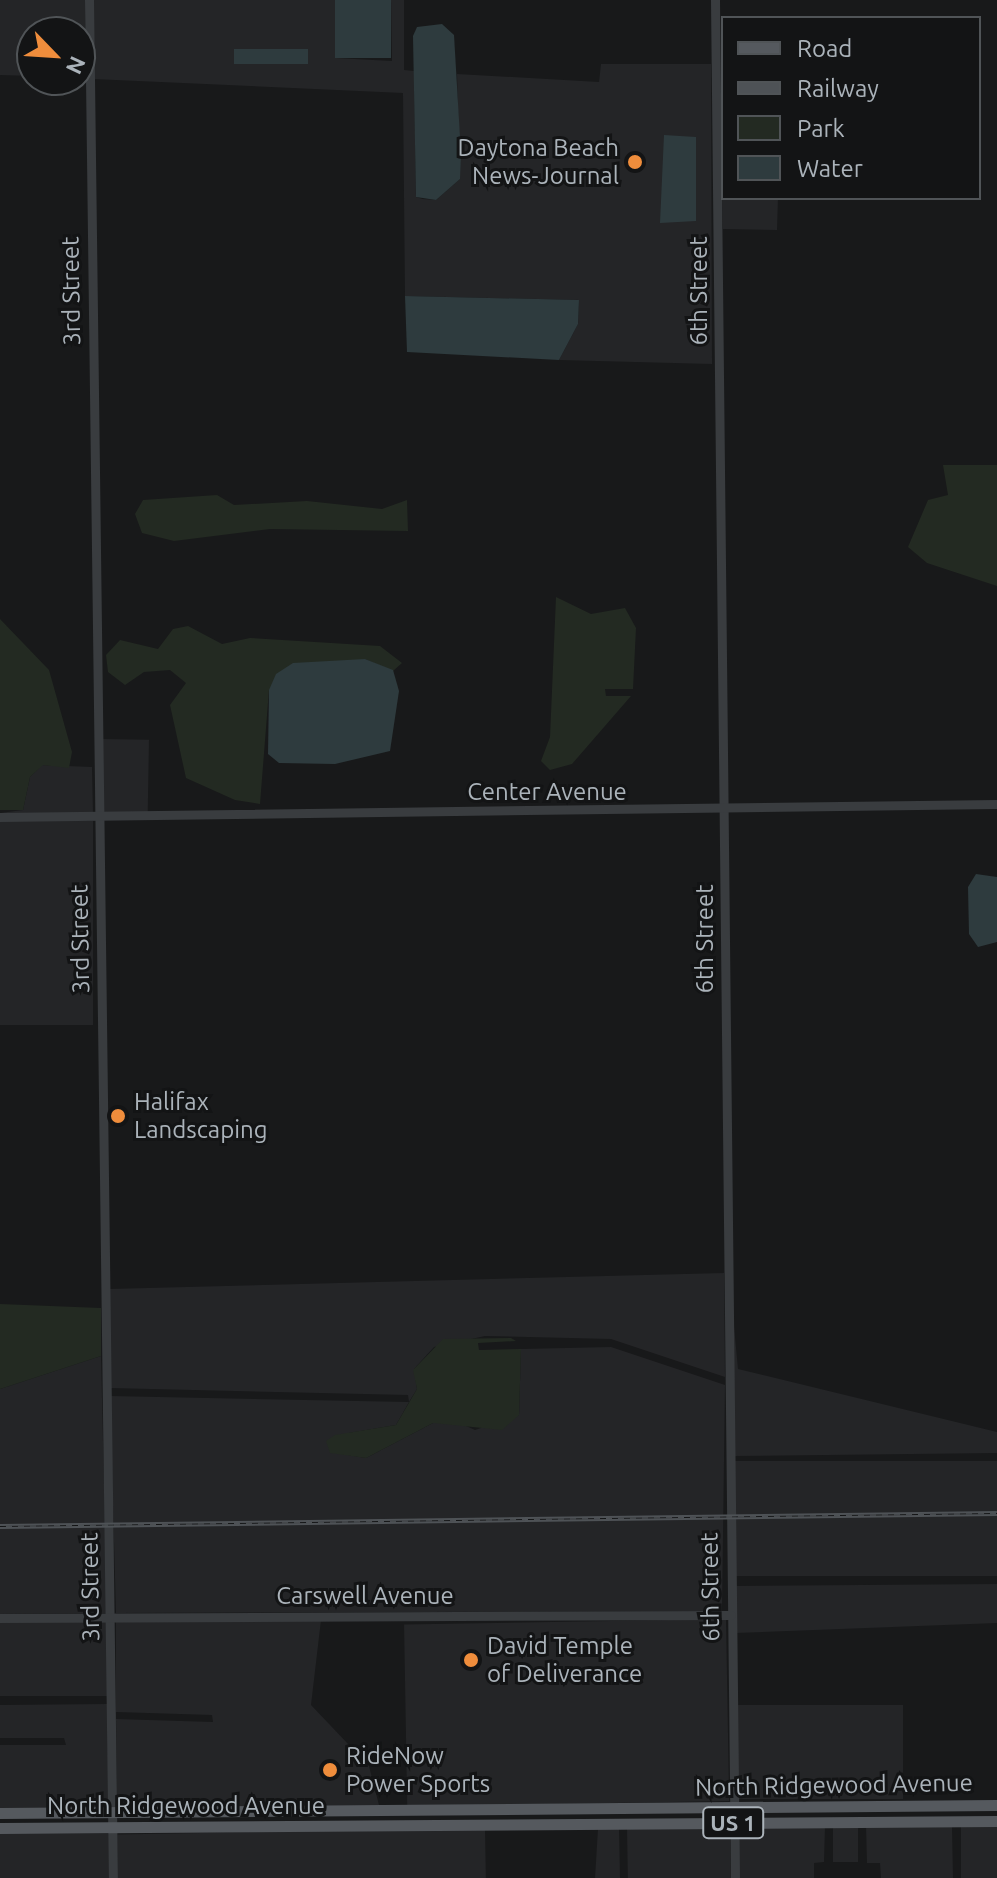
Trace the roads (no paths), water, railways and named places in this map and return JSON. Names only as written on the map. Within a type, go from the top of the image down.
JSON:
[{"type":"main road","points":[[956,1821],[979,1805]]},
{"type":"main road","name":"North Ridgewood Avenue","points":[[0,1813],[997,1805]]},
{"type":"main road","points":[[469,1825],[487,1810]]},
{"type":"main road","points":[[489,1825],[513,1810]]},
{"type":"main road","name":"North Ridgewood Avenue","points":[[0,1828],[997,1821]]},
{"type":"street","name":"3rd Street","points":[[89,0],[97,817],[113,1878]]},
{"type":"street","name":"6th Street","points":[[715,0],[735,1878]]},
{"type":"street","name":"Center Avenue","points":[[0,817],[724,811],[997,804]]},
{"type":"street","name":"Carswell Avenue","points":[[0,1618],[731,1615]]},
{"type":"water","points":[[335,0],[391,0],[391,58],[335,58]]},
{"type":"water","points":[[442,24],[454,35],[461,154],[460,179],[436,200],[416,197],[413,36],[417,27]]},
{"type":"water","points":[[234,49],[308,49],[308,64],[234,64]]},
{"type":"water","points":[[664,135],[696,137],[696,221],[660,223]]},
{"type":"water","points":[[405,296],[579,300],[578,324],[559,360],[407,352]]},
{"type":"water","points":[[365,659],[393,670],[399,691],[390,751],[335,764],[279,763],[268,754],[269,690],[276,674],[293,663]]},
{"type":"water","points":[[976,874],[997,877],[997,942],[978,947],[969,934],[968,887]]},
{"type":"railway","points":[[0,1526],[997,1513]]},
{"type":"place","name":"Daytona Beach News-Journal","points":[[635,162]]},
{"type":"place","name":"Halifax Landscaping","points":[[118,1116]]},
{"type":"place","name":"David Temple of Deliverance","points":[[471,1660]]},
{"type":"place","name":"RideNow Power Sports","points":[[330,1770]]}]
